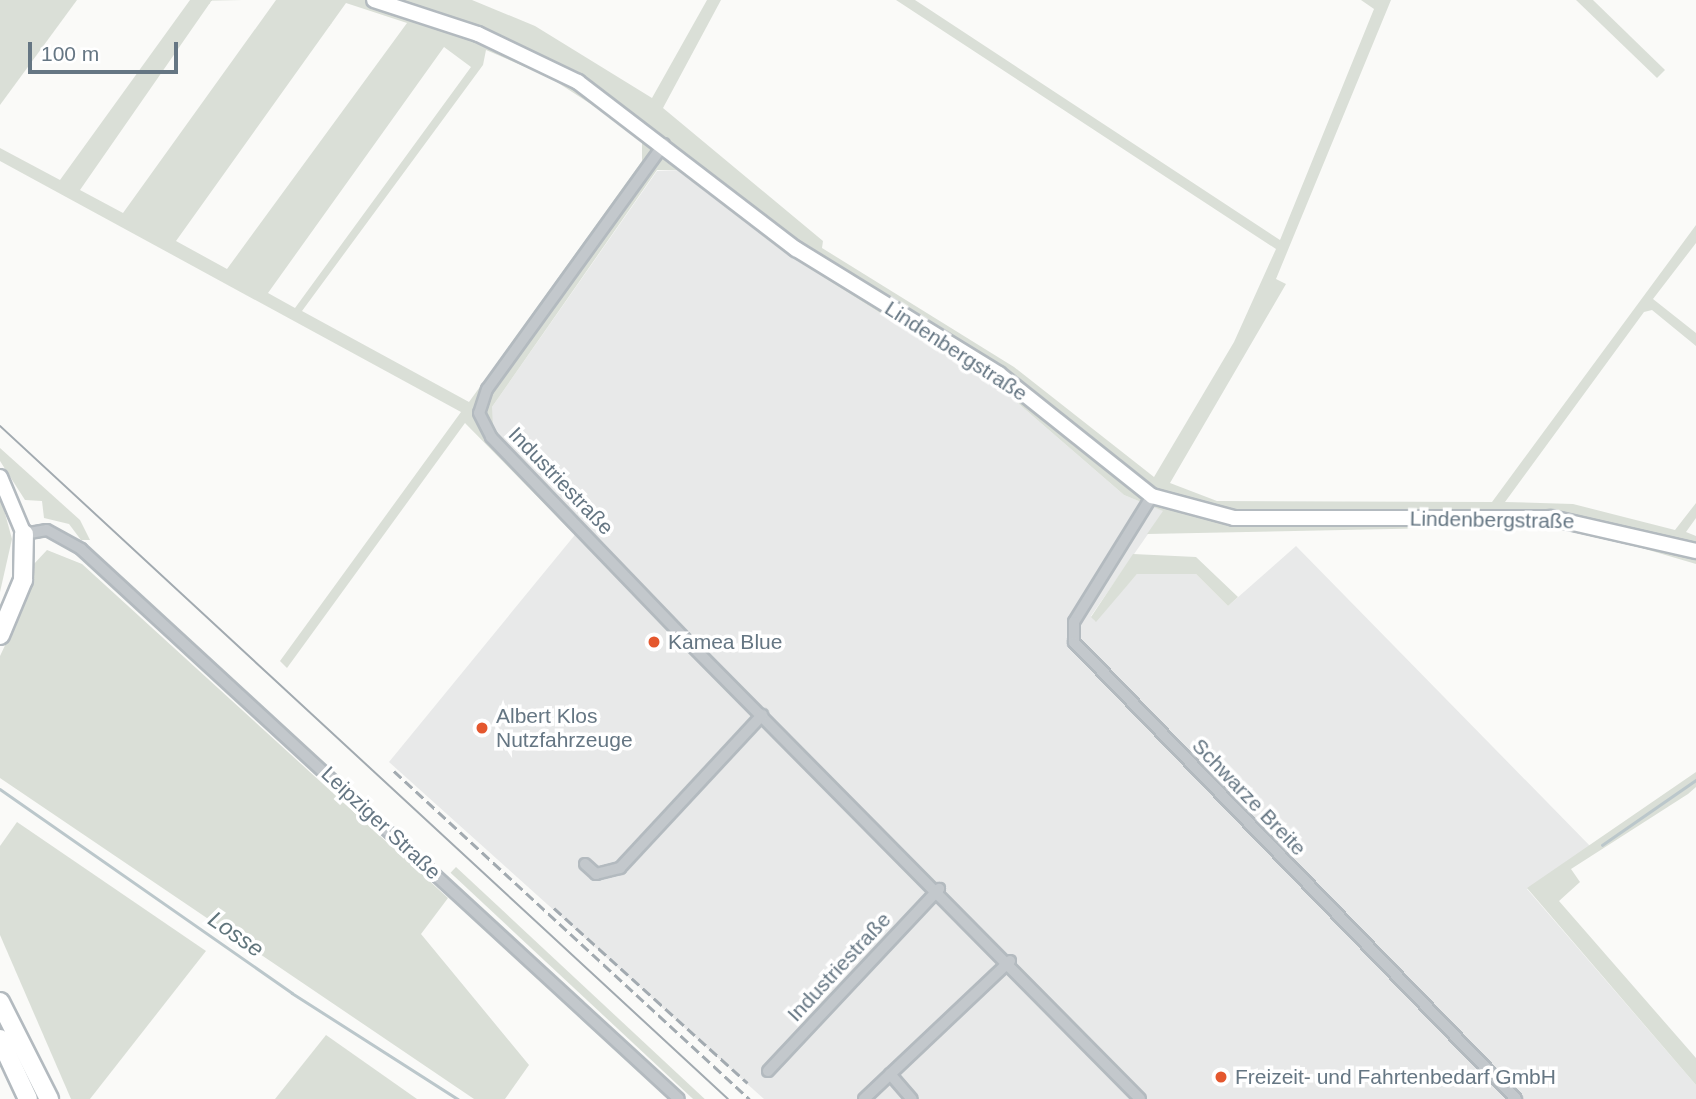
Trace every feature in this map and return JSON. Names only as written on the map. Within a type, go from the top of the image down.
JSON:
[{"type":"highway","points":[[0,611],[16,578],[23,534]]},
{"type":"highway","points":[[0,635],[23,580],[23,534]]},
{"type":"highway","points":[[0,1002],[49,1099]]},
{"type":"highway","points":[[0,1040],[28,1099]]},
{"type":"main road","name":"Lindenbergstraße","points":[[374,0],[478,34],[550,66],[664,144],[796,249],[999,374],[1153,496],[1234,518],[1532,517],[1696,551]]},
{"type":"main road","points":[[0,477],[23,534]]},
{"type":"street","name":"Industriestraße","points":[[664,144],[487,389],[479,413],[491,437],[762,715],[1010,961],[1140,1099]]},
{"type":"street","name":"Schwarze Breite","points":[[1153,496],[1074,622],[1074,642],[1517,1099]]},
{"type":"street","name":"Leipziger Straße","points":[[23,534],[56,533],[81,549],[679,1099]]},
{"type":"street","points":[[585,864],[596,874],[620,868],[762,715]]},
{"type":"street","name":"Industriestraße","points":[[768,1071],[939,889]]},
{"type":"street","points":[[863,1099],[1010,961]]},
{"type":"street","points":[[890,1074],[912,1099]]},
{"type":"shaded area","points":[[0,0],[77,0],[0,105]]},
{"type":"shaded area","points":[[190,0],[212,0],[80,190],[123,213],[276,0],[472,0],[535,26],[652,98],[707,0],[721,0],[663,108],[823,241],[822,248],[1014,367],[1154,477],[1234,342],[1276,249],[896,0],[915,0],[1280,240],[1374,9],[1361,0],[1391,0],[1276,279],[1286,284],[1170,483],[1217,501],[1492,502],[1696,225],[1696,243],[1653,299],[1696,333],[1696,346],[1652,310],[1644,312],[1505,502],[1573,504],[1675,530],[1696,503],[1696,518],[1686,532],[1696,536],[1696,564],[1601,536],[1538,526],[1147,534],[1163,511],[1124,495],[1004,391],[804,265],[681,170],[657,170],[492,407],[493,428],[583,525],[575,535],[465,423],[287,668],[280,661],[461,412],[0,161],[0,148],[60,180]],"holes":[[[346,3],[407,23],[227,269],[176,241]],[[444,47],[471,67],[295,308],[268,293]],[[486,50],[549,77],[642,140],[642,161],[469,402],[302,311],[483,65]]]},
{"type":"shaded area","points":[[1576,0],[1593,0],[1665,70],[1657,78]]},
{"type":"shaded area","points":[[681,170],[804,265],[1004,391],[1124,495],[1164,511],[1091,616],[1095,621],[1137,574],[1196,574],[1228,606],[1296,546],[1592,848],[1527,889],[1696,1085],[1696,1099],[764,1099],[389,762],[583,525],[492,428],[492,407],[657,171]]},
{"type":"shaded area","points":[[0,448],[80,520],[90,540],[81,540],[69,524],[44,518],[42,501],[25,500],[0,461]]},
{"type":"shaded area","points":[[0,495],[12,539],[0,592]]},
{"type":"shaded area","points":[[47,550],[82,564],[448,898],[421,934],[529,1065],[505,1099],[474,1099],[0,778],[0,656],[25,603],[33,565]]},
{"type":"shaded area","points":[[1133,554],[1196,557],[1238,597],[1228,606],[1196,574],[1137,574],[1096,622],[1091,617]]},
{"type":"shaded area","points":[[1696,772],[1696,787],[1688,794],[1571,869],[1580,882],[1559,901],[1696,1058],[1696,1085],[1527,888]]},
{"type":"shaded area","points":[[17,822],[206,951],[90,1099],[71,1099],[0,935],[0,846]]},
{"type":"shaded area","points":[[456,867],[705,1099],[693,1099],[451,873]]},
{"type":"shaded area","points":[[326,1035],[417,1099],[275,1099]]},
{"type":"waterway","points":[[1602,845],[1696,780]]},
{"type":"waterway","name":"Losse","points":[[0,789],[292,993],[458,1099]]},
{"type":"tram line","points":[[0,426],[728,1099]]},
{"type":"railway","points":[[394,771],[750,1099]]},
{"type":"railway","points":[[554,908],[748,1083]]},
{"type":"place","name":"Kamea Blue","points":[[654,642]]},
{"type":"place","name":"Albert Klos Nutzfahrzeuge","points":[[482,728]]},
{"type":"place","name":"Freizeit- und Fahrtenbedarf GmbH","points":[[1221,1077]]}]
